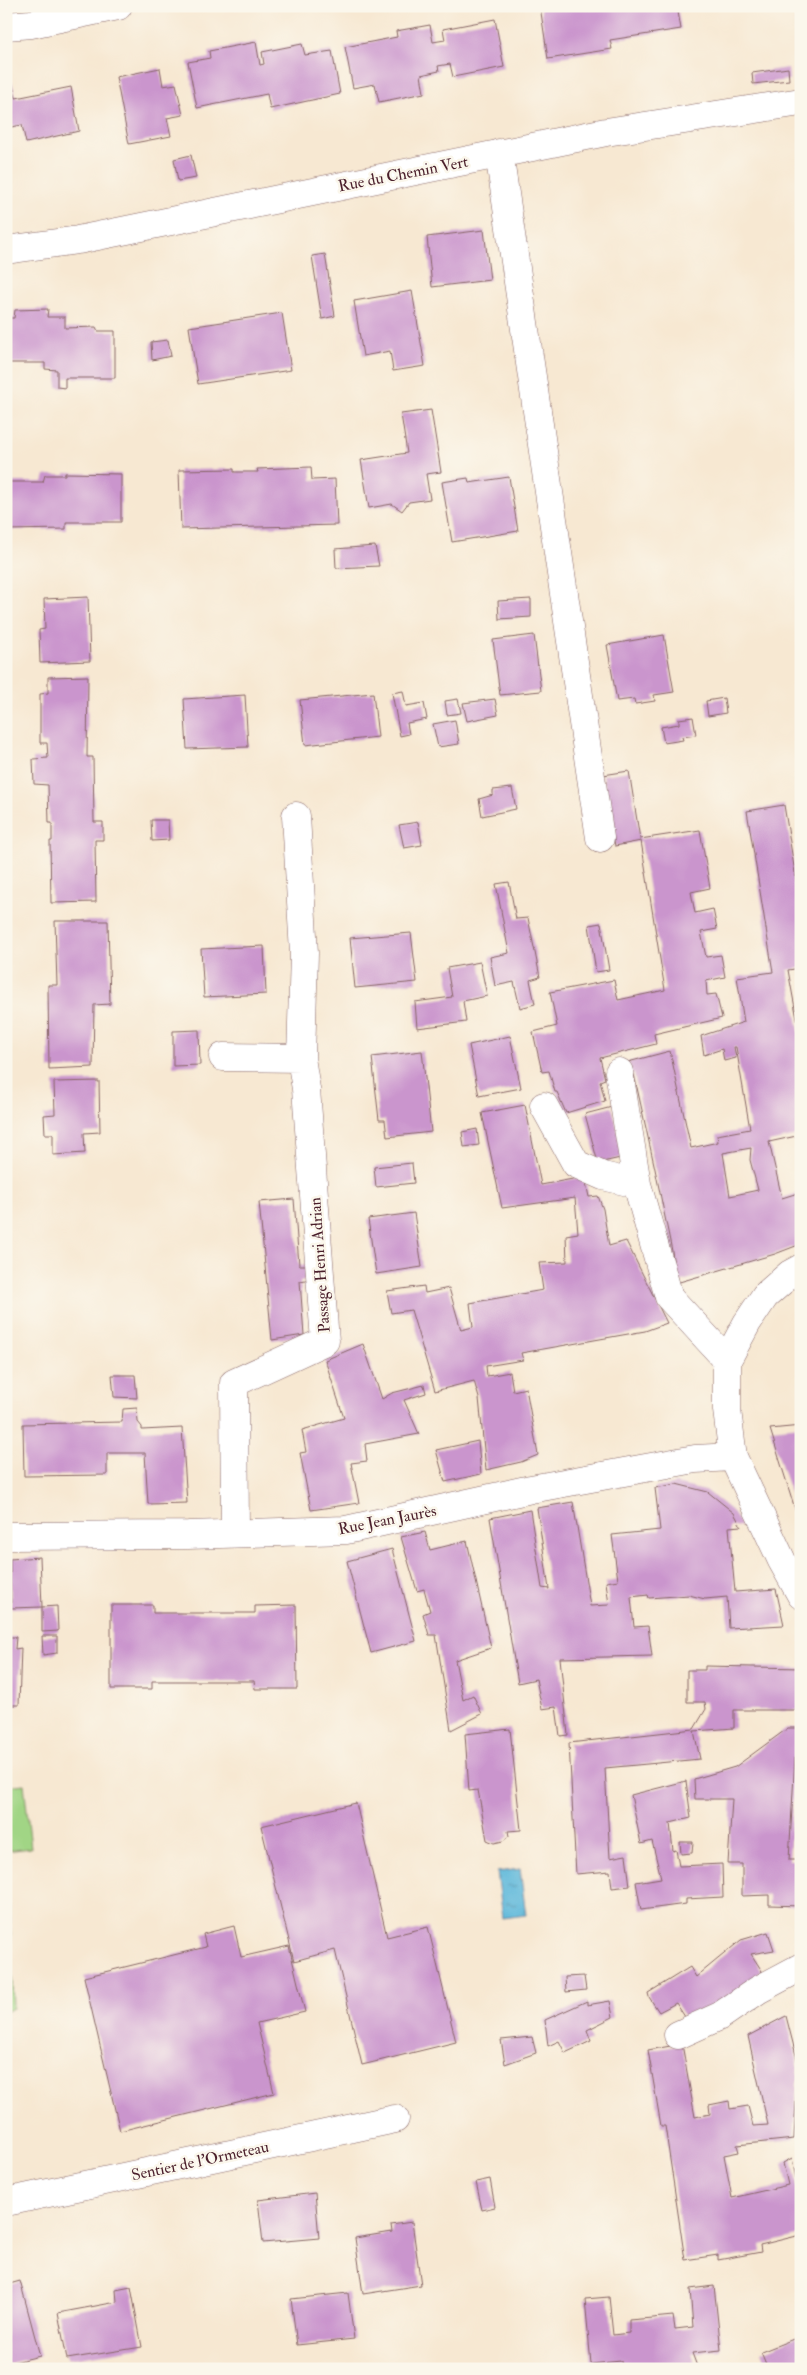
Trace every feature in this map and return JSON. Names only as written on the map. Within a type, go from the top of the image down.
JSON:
[{"type":"street","points":[[6,26],[32,24],[118,6]]},
{"type":"street","name":"Rue du Chemin Vert","points":[[6,250],[78,240],[606,132],[801,102]]},
{"type":"street","points":[[500,153],[600,838]]},
{"type":"street","name":"Passage Henri Adrian","points":[[235,1533],[234,1383],[325,1341],[306,1089],[301,1058],[304,953],[296,816]]},
{"type":"street","points":[[224,1058],[301,1058]]},
{"type":"street","points":[[619,1072],[637,1184],[669,1297],[727,1360]]},
{"type":"street","points":[[544,1106],[576,1164],[603,1176],[637,1184]]},
{"type":"street","points":[[801,1268],[790,1274],[765,1296],[747,1323],[727,1360],[727,1410],[733,1456],[801,1595]]},
{"type":"street","name":"Rue Jean Jaurès","points":[[6,1536],[346,1530],[531,1489],[695,1459],[733,1456]]},
{"type":"street","points":[[678,2035],[720,2016],[758,1990],[801,1967]]},
{"type":"street","name":"Sentier de l'Ormeteau","points":[[6,2202],[395,2119]]},
{"type":"green space","points":[[24,1784],[31,1848],[6,1851],[6,1786]]},
{"type":"green space","points":[[6,1908],[10,1908],[13,2008],[6,2012]]},
{"type":"water","points":[[520,1869],[526,1915],[503,1918],[497,1872]]},
{"type":"building","points":[[540,6],[677,6],[681,29],[610,40],[612,49],[548,59]]},
{"type":"building","points":[[781,6],[801,6],[801,10],[781,12]]},
{"type":"building","points":[[495,19],[504,67],[453,77],[450,64],[438,66],[439,71],[421,75],[424,93],[379,102],[375,84],[353,88],[345,47],[397,37],[396,31],[430,25],[433,42],[445,40],[443,29]]},
{"type":"building","points":[[256,42],[260,65],[264,64],[262,52],[302,44],[305,55],[332,51],[340,94],[270,109],[267,94],[197,108],[188,62],[210,58],[209,51]]},
{"type":"building","points":[[160,68],[163,86],[176,84],[183,115],[167,118],[171,136],[129,144],[116,77]]},
{"type":"building","points":[[788,68],[789,80],[753,84],[752,73]]},
{"type":"building","points":[[12,82],[16,98],[71,87],[79,131],[26,143],[22,125],[6,128],[6,83]]},
{"type":"building","points":[[191,155],[196,178],[178,181],[174,159]]},
{"type":"building","points":[[484,230],[490,280],[432,287],[427,237]]},
{"type":"building","points":[[325,254],[335,316],[322,319],[312,256]]},
{"type":"building","points":[[412,291],[425,366],[393,371],[390,351],[363,356],[354,301]]},
{"type":"building","points":[[48,309],[47,317],[65,317],[65,328],[96,327],[98,331],[115,331],[115,378],[65,378],[65,388],[57,387],[57,370],[45,369],[45,363],[6,363],[6,318],[14,318],[15,310]]},
{"type":"building","points":[[282,313],[291,370],[198,384],[189,327]]},
{"type":"building","points":[[168,340],[171,356],[152,360],[151,342]]},
{"type":"building","points":[[431,410],[441,472],[426,474],[430,499],[409,502],[402,511],[392,504],[369,508],[361,460],[407,453],[401,414]]},
{"type":"building","points":[[311,467],[312,480],[335,479],[337,525],[181,529],[179,470],[234,469],[234,472],[258,472],[257,469]]},
{"type":"building","points":[[65,473],[121,474],[121,522],[66,522],[66,529],[6,530],[6,482],[43,482],[45,475],[65,475]]},
{"type":"building","points":[[509,477],[518,531],[452,542],[442,482],[468,478],[469,483]]},
{"type":"building","points":[[375,546],[379,566],[336,568],[335,549]]},
{"type":"building","points":[[88,597],[90,661],[40,663],[39,630],[45,629],[44,599]]},
{"type":"building","points":[[531,599],[531,617],[499,619],[498,601]]},
{"type":"building","points":[[534,635],[541,691],[500,695],[493,640]]},
{"type":"building","points":[[664,635],[674,692],[654,695],[655,701],[635,704],[634,699],[617,701],[607,645]]},
{"type":"building","points":[[88,676],[87,757],[93,757],[94,822],[103,822],[103,840],[95,840],[96,902],[51,903],[50,841],[52,841],[52,823],[49,823],[48,785],[34,784],[33,759],[48,758],[47,743],[40,743],[40,694],[48,693],[48,677]]},
{"type":"building","points":[[403,691],[406,706],[424,703],[427,719],[407,723],[409,734],[400,736],[392,693]]},
{"type":"building","points":[[373,693],[378,737],[305,745],[300,700]]},
{"type":"building","points":[[245,695],[248,747],[187,749],[184,699]]},
{"type":"building","points":[[724,698],[726,713],[708,716],[706,701]]},
{"type":"building","points":[[458,699],[461,713],[447,715],[445,701]]},
{"type":"building","points":[[495,699],[498,715],[467,721],[463,703]]},
{"type":"building","points":[[693,717],[696,735],[682,737],[683,740],[664,743],[661,727],[679,724],[679,719]]},
{"type":"building","points":[[455,720],[459,744],[438,747],[433,724]]},
{"type":"building","points":[[629,771],[640,839],[700,830],[710,888],[691,892],[695,913],[713,909],[717,929],[701,932],[706,957],[721,955],[725,977],[706,981],[707,995],[716,994],[722,1018],[654,1034],[656,1044],[600,1058],[605,1079],[600,1081],[605,1101],[566,1113],[557,1092],[555,1092],[549,1071],[542,1072],[533,1032],[557,1026],[550,992],[614,980],[618,1000],[665,990],[641,841],[615,846],[603,775]]},
{"type":"building","points":[[512,788],[516,809],[482,816],[479,799],[493,795],[493,790]]},
{"type":"building","points":[[784,805],[801,910],[801,968],[788,970],[801,1041],[801,1135],[769,1142],[782,1198],[801,1192],[801,1244],[775,1254],[676,1283],[672,1251],[655,1169],[634,1074],[631,1074],[628,1062],[670,1051],[691,1148],[718,1142],[717,1135],[750,1129],[736,1047],[734,1047],[736,1058],[724,1061],[722,1049],[704,1055],[701,1036],[744,1022],[737,977],[773,972],[747,811]],"holes":[[[751,1148],[750,1160],[758,1190],[730,1196],[723,1153]]]},
{"type":"building","points":[[151,820],[168,820],[169,840],[152,841]]},
{"type":"building","points":[[418,822],[422,845],[404,848],[399,825]]},
{"type":"building","points":[[509,882],[516,919],[528,918],[540,977],[530,980],[535,1004],[520,1008],[514,982],[495,986],[490,957],[509,953],[496,884]]},
{"type":"building","points":[[55,921],[108,921],[110,1004],[94,1005],[93,1067],[49,1069],[48,985],[57,985]]},
{"type":"building","points":[[601,923],[609,970],[596,972],[589,925]]},
{"type":"building","points":[[411,933],[417,982],[355,988],[350,938]]},
{"type":"building","points":[[264,946],[266,994],[204,997],[201,949]]},
{"type":"building","points":[[480,962],[487,996],[463,1001],[466,1022],[417,1028],[415,1002],[452,997],[447,968]]},
{"type":"building","points":[[199,1030],[200,1065],[173,1066],[173,1031]]},
{"type":"building","points":[[510,1036],[521,1088],[479,1096],[469,1045]]},
{"type":"building","points":[[422,1051],[431,1132],[387,1137],[385,1120],[379,1120],[372,1057]]},
{"type":"building","points":[[99,1081],[100,1132],[84,1133],[85,1153],[53,1155],[53,1134],[45,1134],[44,1115],[55,1114],[54,1082]]},
{"type":"building","points":[[525,1105],[541,1185],[578,1178],[586,1183],[589,1197],[598,1196],[603,1209],[609,1246],[626,1241],[667,1323],[645,1331],[521,1353],[523,1360],[486,1366],[487,1376],[510,1372],[513,1391],[526,1388],[538,1455],[521,1462],[486,1470],[479,1398],[474,1381],[435,1391],[411,1310],[391,1313],[387,1291],[424,1286],[425,1293],[449,1288],[461,1330],[473,1327],[470,1303],[543,1290],[539,1263],[567,1262],[566,1235],[578,1233],[575,1198],[502,1208],[482,1113]]},
{"type":"building","points":[[612,1107],[625,1157],[598,1163],[585,1114]]},
{"type":"building","points":[[477,1129],[479,1145],[464,1147],[462,1132]]},
{"type":"building","points":[[412,1163],[414,1183],[376,1187],[374,1167]]},
{"type":"building","points":[[294,1199],[299,1265],[309,1265],[311,1279],[300,1281],[304,1335],[272,1340],[259,1202]]},
{"type":"building","points":[[414,1213],[422,1267],[376,1274],[368,1219]]},
{"type":"building","points":[[363,1344],[382,1399],[392,1393],[424,1385],[426,1393],[404,1400],[419,1434],[365,1444],[367,1461],[351,1463],[359,1503],[311,1510],[300,1453],[306,1452],[302,1430],[344,1418],[325,1360]]},
{"type":"building","points":[[112,1375],[135,1375],[137,1398],[114,1397]]},
{"type":"building","points":[[137,1408],[138,1422],[142,1430],[182,1428],[187,1503],[148,1504],[145,1453],[107,1453],[107,1475],[24,1476],[23,1424],[122,1422],[123,1409]]},
{"type":"building","points":[[801,1426],[801,1525],[800,1525],[770,1429]]},
{"type":"building","points":[[478,1441],[481,1474],[445,1482],[436,1450]]},
{"type":"building","points":[[676,1484],[708,1492],[734,1513],[741,1526],[729,1527],[735,1592],[776,1589],[784,1625],[729,1628],[727,1597],[705,1599],[689,1595],[649,1598],[648,1595],[631,1597],[634,1627],[648,1626],[652,1656],[560,1658],[568,1735],[560,1736],[556,1707],[542,1709],[536,1679],[518,1683],[490,1518],[530,1510],[542,1588],[549,1589],[537,1508],[573,1502],[590,1606],[609,1605],[606,1582],[618,1580],[612,1535],[660,1530],[655,1488]]},
{"type":"building","points":[[425,1532],[430,1550],[467,1541],[491,1648],[455,1660],[463,1700],[473,1695],[482,1714],[451,1730],[436,1635],[429,1635],[423,1614],[430,1611],[424,1589],[417,1591],[401,1537]]},
{"type":"building","points":[[392,1549],[416,1641],[371,1653],[347,1561]]},
{"type":"building","points":[[40,1557],[42,1607],[11,1608],[10,1559]]},
{"type":"building","points":[[111,1605],[153,1605],[153,1613],[255,1613],[255,1606],[296,1605],[297,1689],[255,1689],[254,1681],[152,1681],[152,1689],[111,1689]]},
{"type":"building","points":[[57,1606],[58,1631],[42,1632],[42,1607]]},
{"type":"building","points":[[42,1636],[57,1636],[57,1653],[43,1655]]},
{"type":"building","points":[[6,1637],[16,1637],[15,1649],[21,1648],[19,1705],[6,1705]]},
{"type":"building","points":[[705,1666],[801,1668],[801,1710],[734,1710],[734,1728],[694,1731],[700,1759],[605,1768],[610,1858],[626,1855],[630,1886],[612,1888],[610,1871],[576,1874],[569,1743],[694,1729],[706,1709],[705,1702],[687,1702],[687,1670],[705,1670]]},
{"type":"building","points":[[788,1728],[801,1728],[801,1757],[795,1757],[789,1860],[801,1860],[801,1906],[769,1905],[769,1895],[742,1896],[742,1864],[728,1864],[732,1799],[695,1799],[694,1779],[735,1767]]},
{"type":"building","points":[[510,1729],[521,1830],[508,1831],[509,1836],[503,1841],[494,1843],[487,1840],[478,1790],[469,1791],[465,1734]]},
{"type":"building","points":[[686,1781],[691,1818],[670,1823],[673,1851],[676,1850],[679,1866],[722,1864],[723,1897],[686,1899],[686,1904],[641,1910],[636,1882],[661,1878],[652,1841],[641,1844],[631,1795]]},
{"type":"building","points":[[356,1803],[387,1937],[428,1927],[456,2042],[362,2065],[335,1950],[294,1961],[261,1826]]},
{"type":"building","points":[[680,1842],[693,1842],[692,1853],[681,1854]]},
{"type":"building","points":[[234,1926],[241,1957],[289,1946],[305,2012],[257,2023],[274,2093],[120,2131],[84,1977],[206,1947],[203,1934]]},
{"type":"building","points":[[768,1932],[774,1950],[751,1954],[762,1971],[738,1991],[689,2023],[676,2003],[659,2012],[649,1997],[648,1993],[690,1967],[696,1977],[741,1940]]},
{"type":"building","points":[[584,1976],[586,1990],[566,1992],[565,1977]]},
{"type":"building","points":[[587,2001],[587,2005],[610,2001],[613,2017],[587,2030],[591,2041],[565,2053],[559,2041],[548,2046],[545,2020]]},
{"type":"building","points":[[786,2016],[798,2063],[794,2139],[737,2145],[739,2152],[724,2155],[732,2198],[788,2185],[783,2163],[792,2158],[801,2204],[801,2235],[760,2245],[761,2252],[718,2260],[718,2255],[685,2260],[665,2126],[661,2126],[648,2050],[682,2044],[695,2117],[710,2114],[709,2105],[729,2101],[730,2109],[748,2106],[753,2126],[768,2125],[748,2036]]},
{"type":"building","points":[[532,2037],[536,2053],[505,2064],[501,2040]]},
{"type":"building","points":[[490,2179],[495,2207],[482,2210],[476,2182]]},
{"type":"building","points":[[315,2193],[319,2238],[263,2243],[258,2200]]},
{"type":"building","points":[[412,2222],[421,2285],[363,2294],[355,2238],[392,2232],[391,2225]]},
{"type":"building","points":[[20,2281],[40,2356],[6,2364],[6,2285]]},
{"type":"building","points":[[714,2286],[721,2350],[692,2353],[698,2369],[622,2369],[621,2361],[591,2364],[585,2299],[609,2297],[613,2335],[629,2333],[629,2320],[673,2316],[675,2329],[693,2327],[690,2289]]},
{"type":"building","points":[[131,2287],[142,2347],[67,2359],[58,2313],[117,2302],[116,2290]]},
{"type":"building","points":[[348,2293],[354,2339],[297,2345],[291,2299]]},
{"type":"building","points":[[801,2336],[801,2369],[768,2369],[761,2352]]}]
